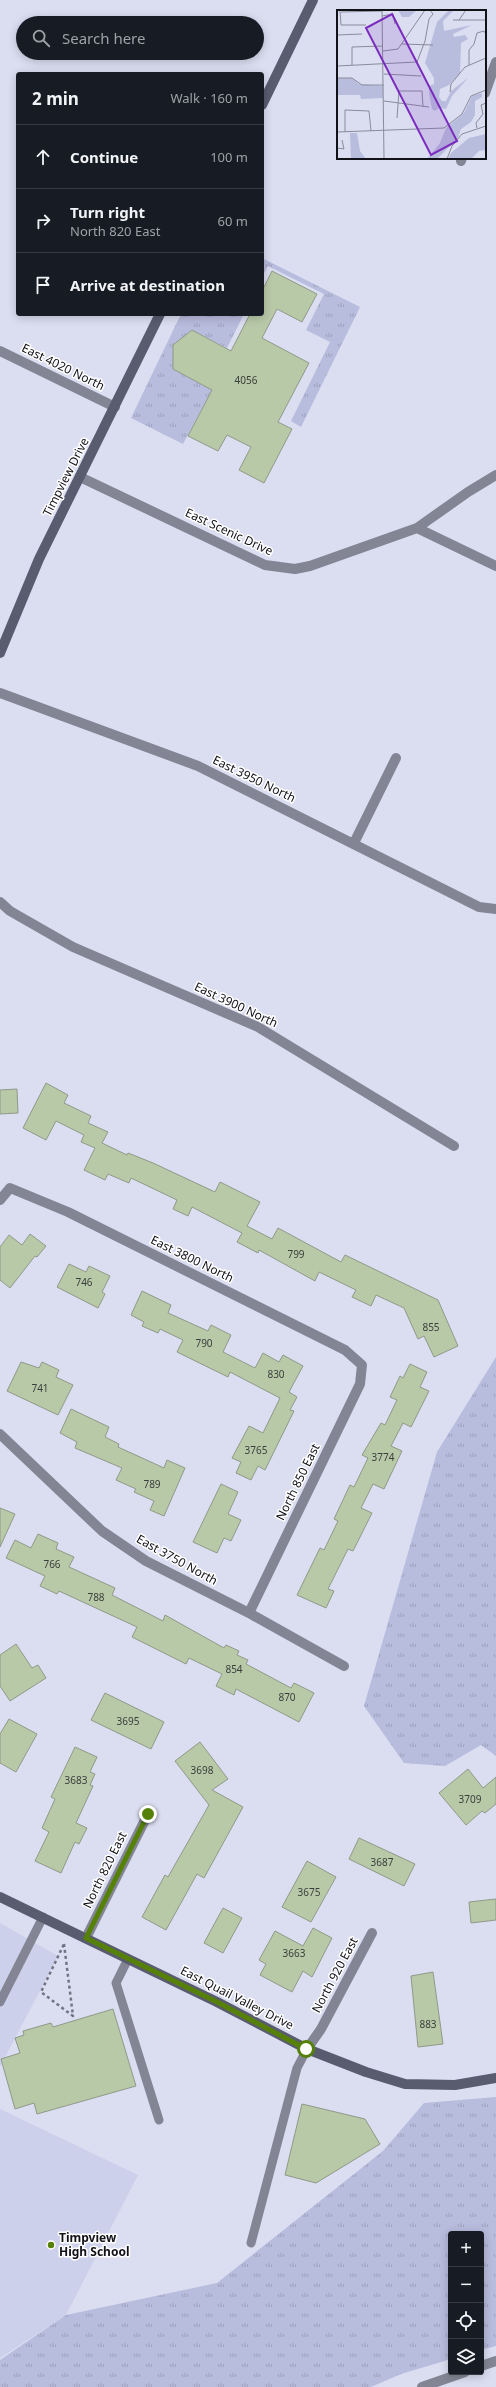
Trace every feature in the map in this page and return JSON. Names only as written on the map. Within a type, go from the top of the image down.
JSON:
[{"type":"street","points":[[264,101],[313,0]]},
{"type":"street","points":[[486,90],[496,62]]},
{"type":"street","name":"Timpview Drive","points":[[0,654],[39,559],[159,316]]},
{"type":"street","name":"East 4020 North","points":[[0,351],[115,407]]},
{"type":"street","name":"East Scenic Drive","points":[[80,477],[265,565],[295,569],[310,566],[417,528],[468,492],[496,475]]},
{"type":"street","points":[[417,528],[496,566]]},
{"type":"street","name":"East 3950 North","points":[[0,693],[198,766],[479,907],[492,909]]},
{"type":"street","points":[[354,843],[396,758]]},
{"type":"street","name":"East 3900 North","points":[[0,902],[10,911],[73,947],[258,1027],[454,1146]]},
{"type":"street","name":"East 3800 North","points":[[0,1200],[10,1188],[68,1212],[345,1350],[358,1362]]},
{"type":"street","name":"North 850 East","points":[[249,1613],[360,1384],[362,1365],[358,1362]]},
{"type":"street","name":"East 3750 North","points":[[0,1434],[102,1531],[146,1560],[249,1613],[344,1666]]},
{"type":"street","name":"North 820 East","points":[[86,1938],[148,1814]]},
{"type":"street","name":"East Quail Valley Drive","points":[[0,1897],[217,2002],[306,2049],[366,2072],[405,2084],[454,2086],[496,2078]]},
{"type":"street","name":"North 920 East","points":[[306,2049],[322,2029],[372,1933]]},
{"type":"street","points":[[484,2365],[496,2361]]},
{"type":"street","points":[[422,2387],[456,2375]]},
{"type":"lane","points":[[0,2002],[43,1917]]},
{"type":"lane","points":[[128,1959],[116,1983],[159,2120]]},
{"type":"lane","points":[[251,2243],[297,2064],[306,2049]]},
{"type":"path","points":[[64,1944],[73,2016],[41,1992],[70,1931]]},
{"type":"shaded area","points":[[0,1923],[58,1956],[0,2067]]},
{"type":"shaded area","name":"Timpview High School","points":[[0,2109],[138,2175],[66,2315],[0,2358]]},
{"type":"green space","points":[[264,259],[360,307],[301,427],[291,421],[330,342],[306,330],[324,294],[268,266],[264,273]]},
{"type":"green space","points":[[180,316],[243,316],[227,348],[192,330],[173,345],[173,369],[212,390],[183,444],[131,418]]},
{"type":"green space","points":[[496,1357],[496,1756],[481,1745],[445,1766],[404,1763],[364,1706],[437,1452]]},
{"type":"green space","points":[[496,2097],[496,2346],[484,2349],[484,2231],[448,2231],[448,2360],[401,2374],[371,2387],[0,2387],[0,2360],[66,2315],[217,2283],[383,2151],[424,2103]]},
{"type":"building","points":[[272,271],[317,294],[302,322],[277,309],[262,338],[309,363],[278,422],[292,429],[264,483],[239,470],[251,447],[227,435],[218,451],[188,436],[212,390],[173,369],[173,345],[192,330],[231,351],[249,316],[264,316],[264,287]]},
{"type":"building","points":[[46,1083],[68,1095],[64,1103],[91,1116],[88,1123],[108,1132],[102,1143],[127,1155],[128,1153],[153,1163],[215,1192],[220,1182],[260,1202],[247,1226],[272,1239],[278,1228],[341,1262],[345,1255],[438,1300],[458,1346],[434,1357],[424,1336],[418,1339],[404,1308],[376,1295],[371,1306],[352,1297],[356,1290],[319,1272],[315,1281],[259,1250],[258,1253],[237,1242],[242,1233],[192,1207],[188,1216],[173,1209],[177,1200],[131,1178],[129,1183],[108,1174],[105,1180],[84,1170],[95,1148],[81,1142],[84,1135],[56,1121],[46,1140],[23,1128]]},
{"type":"building","points":[[17,1089],[18,1113],[0,1114],[0,1090]]},
{"type":"building","points":[[30,1234],[46,1246],[37,1257],[35,1256],[10,1288],[0,1280],[0,1247],[9,1235],[22,1245]]},
{"type":"building","points":[[69,1264],[86,1272],[89,1266],[110,1276],[102,1292],[105,1294],[98,1308],[57,1287]]},
{"type":"building","points":[[142,1291],[171,1305],[168,1313],[208,1331],[211,1325],[231,1335],[223,1352],[255,1368],[263,1353],[279,1362],[283,1355],[303,1366],[289,1392],[297,1397],[290,1410],[294,1411],[265,1470],[258,1466],[251,1480],[236,1473],[241,1462],[232,1458],[249,1426],[263,1433],[280,1398],[230,1372],[228,1377],[177,1352],[183,1340],[160,1329],[158,1333],[142,1326],[144,1322],[131,1315]]},
{"type":"building","points":[[21,1362],[39,1368],[42,1362],[59,1370],[56,1377],[73,1385],[58,1415],[7,1391]]},
{"type":"building","points":[[410,1364],[427,1372],[420,1387],[429,1391],[411,1427],[403,1423],[391,1446],[402,1451],[384,1489],[373,1484],[361,1508],[372,1513],[353,1551],[348,1549],[328,1589],[334,1591],[326,1608],[297,1595],[320,1548],[324,1550],[338,1521],[334,1519],[350,1485],[354,1487],[368,1458],[362,1455],[381,1423],[385,1425],[397,1400],[390,1397],[400,1376],[403,1378]]},
{"type":"building","points":[[71,1409],[109,1427],[105,1437],[119,1444],[118,1447],[164,1468],[167,1460],[185,1468],[164,1516],[150,1510],[154,1501],[134,1492],[136,1489],[116,1480],[122,1468],[75,1448],[77,1442],[60,1433]]},
{"type":"building","points":[[221,1484],[238,1492],[228,1514],[241,1520],[231,1541],[224,1538],[217,1553],[193,1542]]},
{"type":"building","points":[[0,1508],[15,1514],[0,1547]]},
{"type":"building","points":[[38,1534],[58,1543],[56,1549],[74,1557],[69,1567],[115,1588],[112,1595],[163,1621],[165,1615],[224,1648],[226,1645],[239,1651],[237,1655],[248,1660],[246,1664],[291,1688],[294,1683],[314,1693],[299,1722],[236,1689],[234,1695],[216,1686],[222,1674],[189,1658],[186,1664],[132,1637],[137,1627],[59,1591],[57,1594],[40,1586],[45,1576],[6,1558],[15,1540],[31,1548]]},
{"type":"building","points":[[16,1644],[32,1668],[38,1665],[46,1678],[10,1701],[0,1686],[0,1655]]},
{"type":"building","points":[[105,1693],[164,1722],[151,1749],[91,1720]]},
{"type":"building","points":[[9,1719],[37,1734],[16,1772],[0,1763],[0,1734]]},
{"type":"building","points":[[200,1742],[228,1779],[212,1790],[243,1807],[204,1878],[197,1874],[166,1930],[142,1917],[165,1875],[168,1877],[209,1805],[175,1761]]},
{"type":"building","points":[[75,1747],[97,1757],[90,1772],[95,1774],[90,1785],[93,1786],[76,1823],[87,1828],[79,1844],[75,1842],[61,1873],[35,1861],[49,1832],[42,1828],[55,1799],[51,1797]]},
{"type":"building","points":[[468,1769],[483,1788],[496,1777],[496,1804],[485,1813],[482,1811],[466,1825],[439,1793]]},
{"type":"building","points":[[359,1838],[415,1864],[404,1886],[349,1859]]},
{"type":"building","points":[[307,1861],[336,1877],[311,1922],[282,1907]]},
{"type":"building","points":[[496,1899],[496,1920],[471,1923],[469,1902]]},
{"type":"building","points":[[223,1908],[242,1918],[223,1953],[204,1943]]},
{"type":"building","points":[[313,1928],[332,1938],[312,1977],[303,1971],[292,1992],[260,1975],[266,1964],[259,1960],[275,1931],[303,1946]]},
{"type":"building","points":[[433,1972],[443,2044],[418,2047],[411,1976]]},
{"type":"building","points":[[113,2009],[136,2086],[37,2114],[34,2103],[15,2109],[1,2059],[20,2053],[15,2038],[24,2035],[23,2031],[51,2023],[53,2027]]},
{"type":"building","points":[[302,2104],[365,2119],[380,2144],[316,2183],[285,2175]]},
{"type":"place","name":"Timpview High School","points":[[51,2245]]},
{"type":"route","points":[[148,1814],[86,1938],[217,2002],[306,2049]]}]
